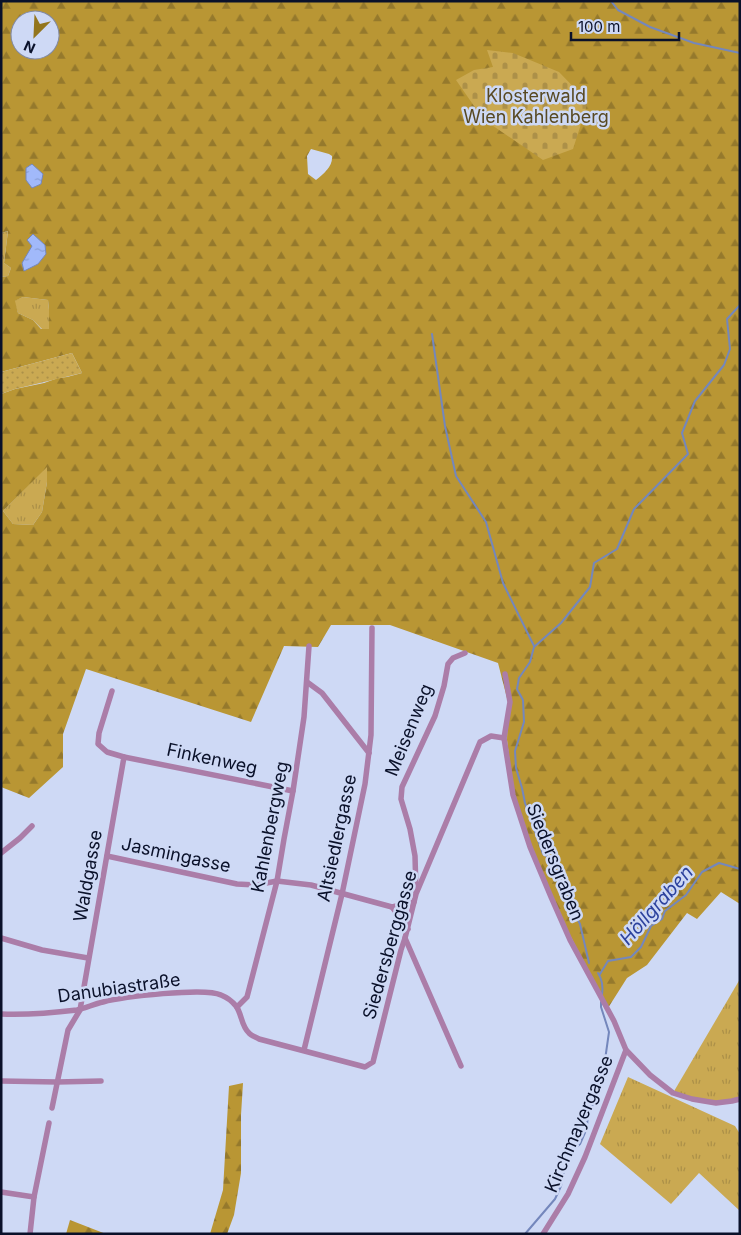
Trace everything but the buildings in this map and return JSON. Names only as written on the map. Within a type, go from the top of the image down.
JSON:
[{"type":"street","name":"Altsiedlergasse","points":[[304,1050],[342,894],[365,784],[372,735],[372,628]]},
{"type":"street","name":"Kahlenbergweg","points":[[237,1007],[247,997],[277,881],[304,717],[309,646]]},
{"type":"street","name":"Meisenweg","points":[[416,894],[415,856],[410,829],[401,799],[402,787],[435,716],[448,664],[453,658],[465,653]]},
{"type":"street","name":"Siedersgraben","points":[[506,674],[510,702],[504,738],[513,795],[530,847],[566,931],[614,1021],[626,1050]]},
{"type":"street","points":[[307,682],[322,693],[369,753]]},
{"type":"street","points":[[112,691],[99,732],[98,744],[107,752],[124,757]]},
{"type":"street","name":"Siedersberggasse","points":[[304,1050],[365,1067],[373,1062],[416,894],[480,742],[491,736],[504,738]]},
{"type":"street","name":"Finkenweg","points":[[124,757],[293,792]]},
{"type":"street","name":"Waldgasse","points":[[52,1108],[68,1030],[80,1010],[124,757]]},
{"type":"street","points":[[1,854],[32,826]]},
{"type":"street","name":"Jasmingasse","points":[[107,856],[237,884],[256,885],[277,881],[311,885],[392,907],[414,902]]},
{"type":"street","points":[[392,907],[408,929]]},
{"type":"street","points":[[1,938],[42,950],[88,958]]},
{"type":"street","points":[[405,938],[461,1066]]},
{"type":"street","name":"Danubiastraße","points":[[1,1014],[27,1015],[80,1010],[103,1002],[164,994],[207,992],[218,993],[237,1007]]},
{"type":"street","points":[[237,1007],[244,1027],[249,1034],[259,1039],[304,1050]]},
{"type":"street","points":[[626,1050],[650,1075],[673,1093],[692,1099],[716,1103],[740,1099]]},
{"type":"street","name":"Kirchmayergasse","points":[[543,1234],[568,1194],[585,1157],[626,1050]]},
{"type":"street","points":[[1,1081],[101,1081]]},
{"type":"street","points":[[30,1234],[34,1198],[49,1123]]},
{"type":"street","points":[[1,1192],[34,1198]]},
{"type":"green space","points":[[1,1],[740,1],[740,904],[721,892],[697,919],[687,913],[647,965],[627,978],[608,1008],[560,916],[532,848],[514,796],[507,740],[508,702],[498,663],[390,625],[331,625],[318,647],[284,646],[251,722],[86,669],[63,734],[63,767],[29,798],[1,787],[1,394],[82,373],[72,353],[1,372],[1,277],[8,276],[11,268],[4,263],[8,231],[1,233]],"holes":[[[311,149],[332,156],[329,166],[316,180],[308,174],[307,156]],[[23,297],[48,300],[49,329],[41,329],[33,320],[18,313],[15,301]],[[47,467],[47,482],[42,512],[33,525],[13,524],[3,511]]]},
{"type":"green space","name":"Klosterwald Wien Kahlenberg","points":[[487,50],[513,53],[559,72],[588,102],[573,149],[543,160],[483,119],[456,80],[474,70],[493,67]]},
{"type":"green space","points":[[8,231],[4,263],[11,268],[8,276],[1,277],[1,233]]},
{"type":"green space","points":[[23,297],[48,300],[49,329],[42,329],[33,320],[18,313],[14,301]]},
{"type":"green space","points":[[72,353],[82,373],[1,394],[1,372]]},
{"type":"green space","points":[[47,466],[47,482],[42,512],[33,525],[13,524],[3,511]]},
{"type":"green space","points":[[740,979],[740,1097],[716,1103],[673,1093]]},
{"type":"green space","points":[[628,1077],[735,1126],[740,1134],[740,1211],[699,1173],[671,1204],[600,1144]]},
{"type":"green space","points":[[243,1083],[241,1173],[234,1215],[227,1234],[210,1234],[223,1190],[229,1086]]},
{"type":"green space","points":[[70,1220],[106,1234],[66,1234]]},
{"type":"water","points":[[32,164],[43,174],[41,184],[32,188],[26,180],[26,168]]},
{"type":"water","points":[[33,234],[45,245],[46,254],[38,264],[24,271],[22,263],[32,246],[27,240]]},
{"type":"waterway","points":[[611,1],[618,10],[650,27],[694,43],[740,53]]},
{"type":"waterway","name":"Siedersgraben","points":[[589,963],[580,924],[566,897],[562,878],[551,874],[549,858],[543,854],[525,803],[516,768],[515,751],[524,722],[523,700],[517,689],[519,678],[530,662],[534,647],[561,623],[590,587],[594,563],[617,549],[634,509],[688,454],[682,433],[695,401],[724,365],[730,349],[727,319],[740,305]]},
{"type":"waterway","points":[[432,334],[445,426],[456,476],[486,522],[503,583],[534,646]]},
{"type":"waterway","name":"Höllgraben","points":[[600,974],[608,961],[631,957],[641,947],[651,926],[662,919],[665,911],[686,895],[702,872],[719,863],[740,869]]},
{"type":"waterway","name":"Siedersgraben","points":[[598,973],[602,984],[602,995]]},
{"type":"waterway","name":"Siedersgraben","points":[[525,1234],[555,1199],[561,1186],[565,1165],[570,1153],[580,1144],[587,1128],[588,1109],[596,1103],[599,1089],[598,1074],[600,1066],[605,1060],[609,1032],[601,1002]]}]
